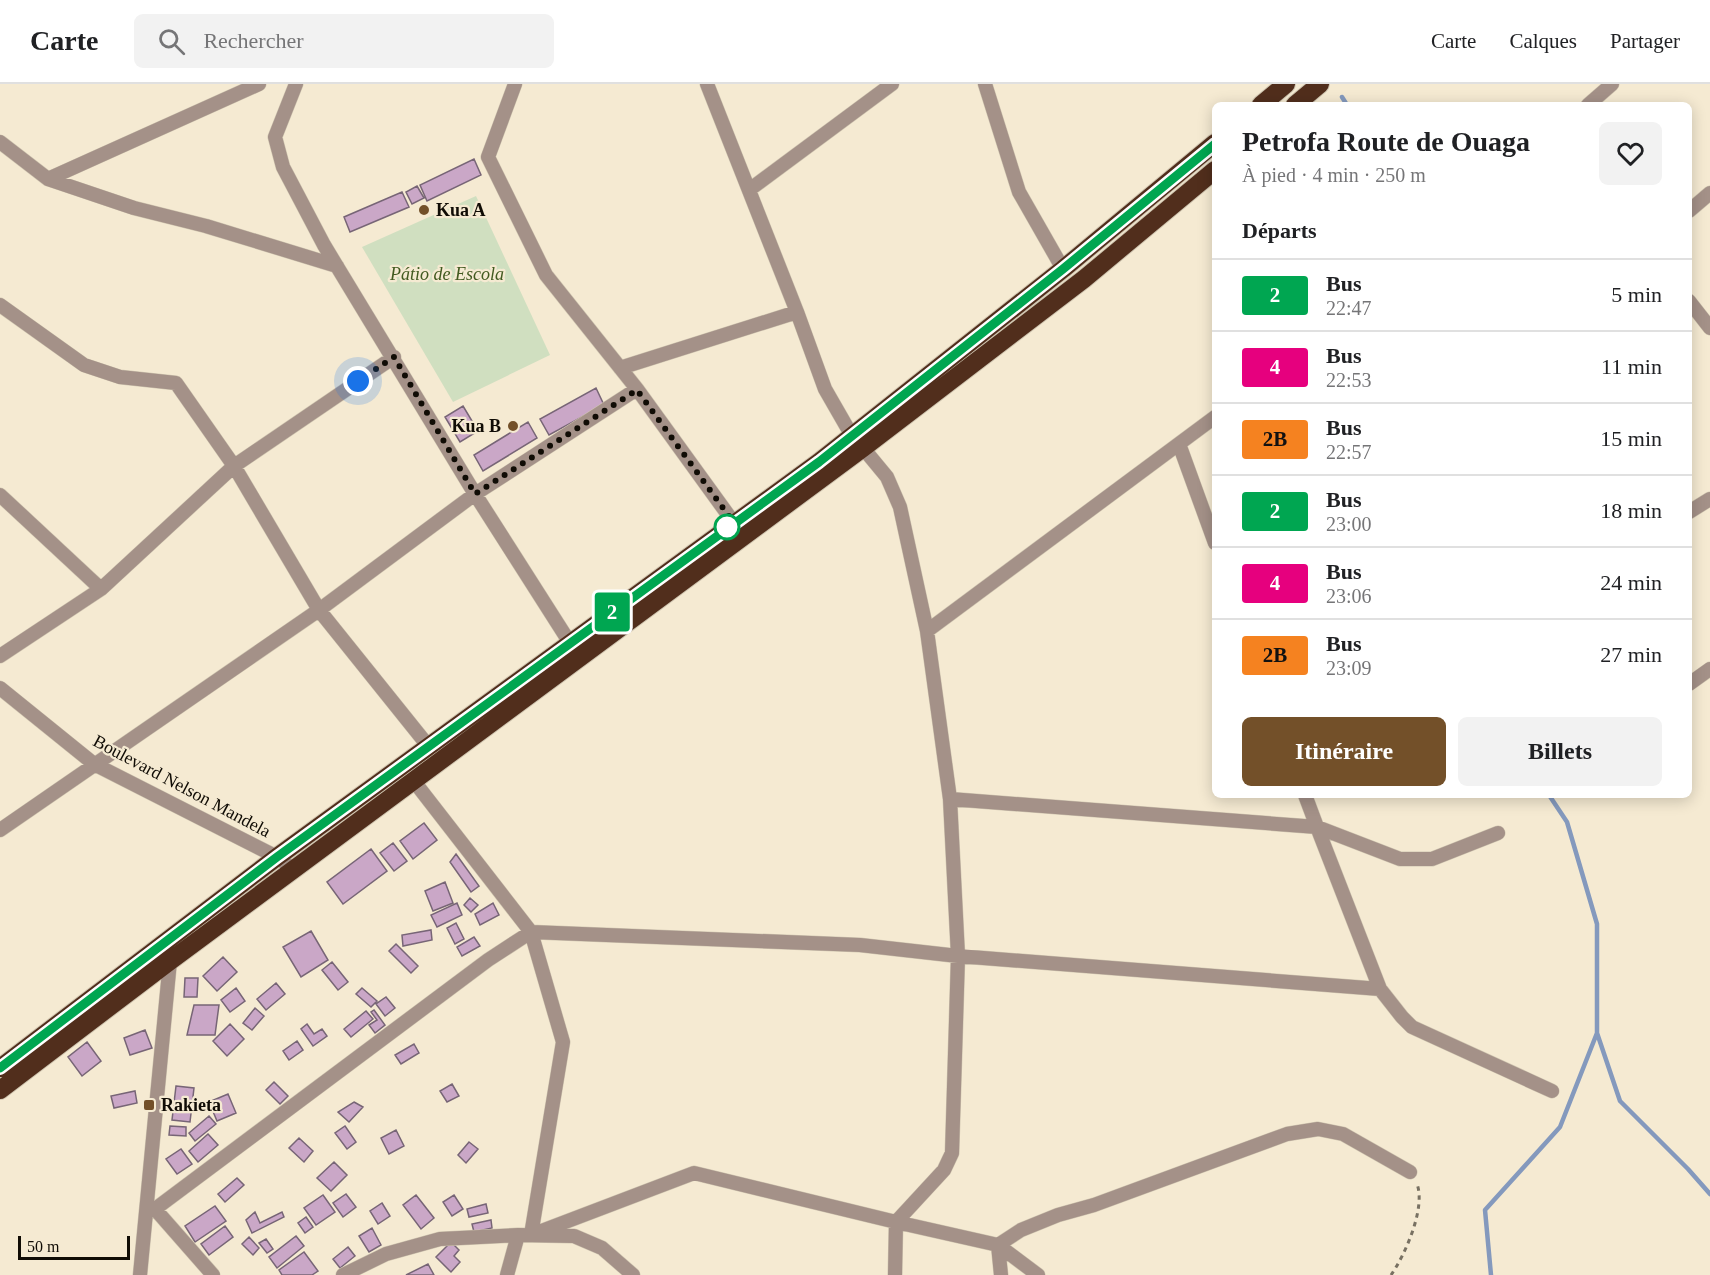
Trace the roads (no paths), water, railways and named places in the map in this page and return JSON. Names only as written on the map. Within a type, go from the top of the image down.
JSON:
[{"type":"highway","points":[[1265,102],[1286,84]]},
{"type":"highway","points":[[1298,102],[1320,84]]},
{"type":"highway","points":[[857,442],[1212,145]]},
{"type":"highway","points":[[0,1068],[165,953],[293,869],[779,500],[1084,279],[1212,172]]},
{"type":"highway","points":[[0,1090],[277,857],[734,523],[779,500]]},
{"type":"street","points":[[48,179],[259,84]]},
{"type":"street","points":[[296,84],[275,137],[283,167],[337,266],[475,494],[570,644]]},
{"type":"street","points":[[515,84],[488,157],[546,275],[637,390],[734,523]]},
{"type":"street","points":[[707,84],[825,389],[857,442],[887,477],[900,507],[927,631],[950,799],[958,956],[952,1153],[944,1170],[896,1222],[895,1275]]},
{"type":"street","points":[[749,190],[892,84]]},
{"type":"street","points":[[985,84],[1019,192],[1063,269]]},
{"type":"street","points":[[1591,102],[1612,84]]},
{"type":"street","points":[[0,142],[48,179],[134,208],[206,226],[337,266]]},
{"type":"street","points":[[1692,208],[1710,193]]},
{"type":"street","points":[[0,305],[84,365],[120,377],[176,383],[234,466],[319,610],[429,747]]},
{"type":"street","points":[[1692,305],[1710,328]]},
{"type":"street","points":[[620,368],[797,312]]},
{"type":"street","points":[[0,656],[102,589],[234,466],[394,357]]},
{"type":"street","points":[[0,830],[319,610],[475,494],[637,390]]},
{"type":"street","points":[[927,631],[1212,419]]},
{"type":"street","points":[[1179,444],[1212,535]]},
{"type":"street","points":[[0,495],[102,589]]},
{"type":"street","points":[[1692,510],[1710,499]]},
{"type":"street","points":[[1692,682],[1710,669]]},
{"type":"street","name":"Boulevard Nelson Mandela","points":[[0,688],[94,764],[277,857],[293,869]]},
{"type":"street","points":[[413,780],[531,932],[563,1042],[524,1235],[507,1275]]},
{"type":"street","points":[[1306,798],[1380,989],[1402,1017],[1412,1027],[1552,1091]]},
{"type":"street","points":[[950,799],[1317,826],[1400,859],[1432,860],[1498,832]]},
{"type":"street","points":[[151,1207],[488,960],[531,932],[860,945],[958,956],[1380,989]]},
{"type":"street","points":[[140,1275],[151,1207],[165,953]]},
{"type":"street","points":[[998,1245],[1022,1230],[1058,1215],[1094,1205],[1287,1134],[1318,1129],[1343,1134],[1410,1172]]},
{"type":"street","points":[[524,1235],[694,1173],[998,1245],[1038,1275]]},
{"type":"street","points":[[151,1207],[213,1275]]},
{"type":"street","points":[[343,1275],[386,1254],[440,1239],[524,1235],[574,1236],[602,1248],[633,1275]]},
{"type":"street","points":[[998,1245],[1001,1275]]},
{"type":"waterway","points":[[1342,97],[1345,102]]},
{"type":"waterway","points":[[1551,798],[1567,822],[1597,924],[1597,1033],[1620,1101],[1710,1194]]},
{"type":"waterway","points":[[1491,1275],[1485,1210],[1560,1127],[1597,1033]]},
{"type":"place","name":"Kua A","points":[[424,210]]},
{"type":"place","name":"Kua B","points":[[513,426]]},
{"type":"place","name":"Rakieta","points":[[149,1105]]},
{"type":"park label","name":"Pátio de Escola","points":[[447,274]]}]
